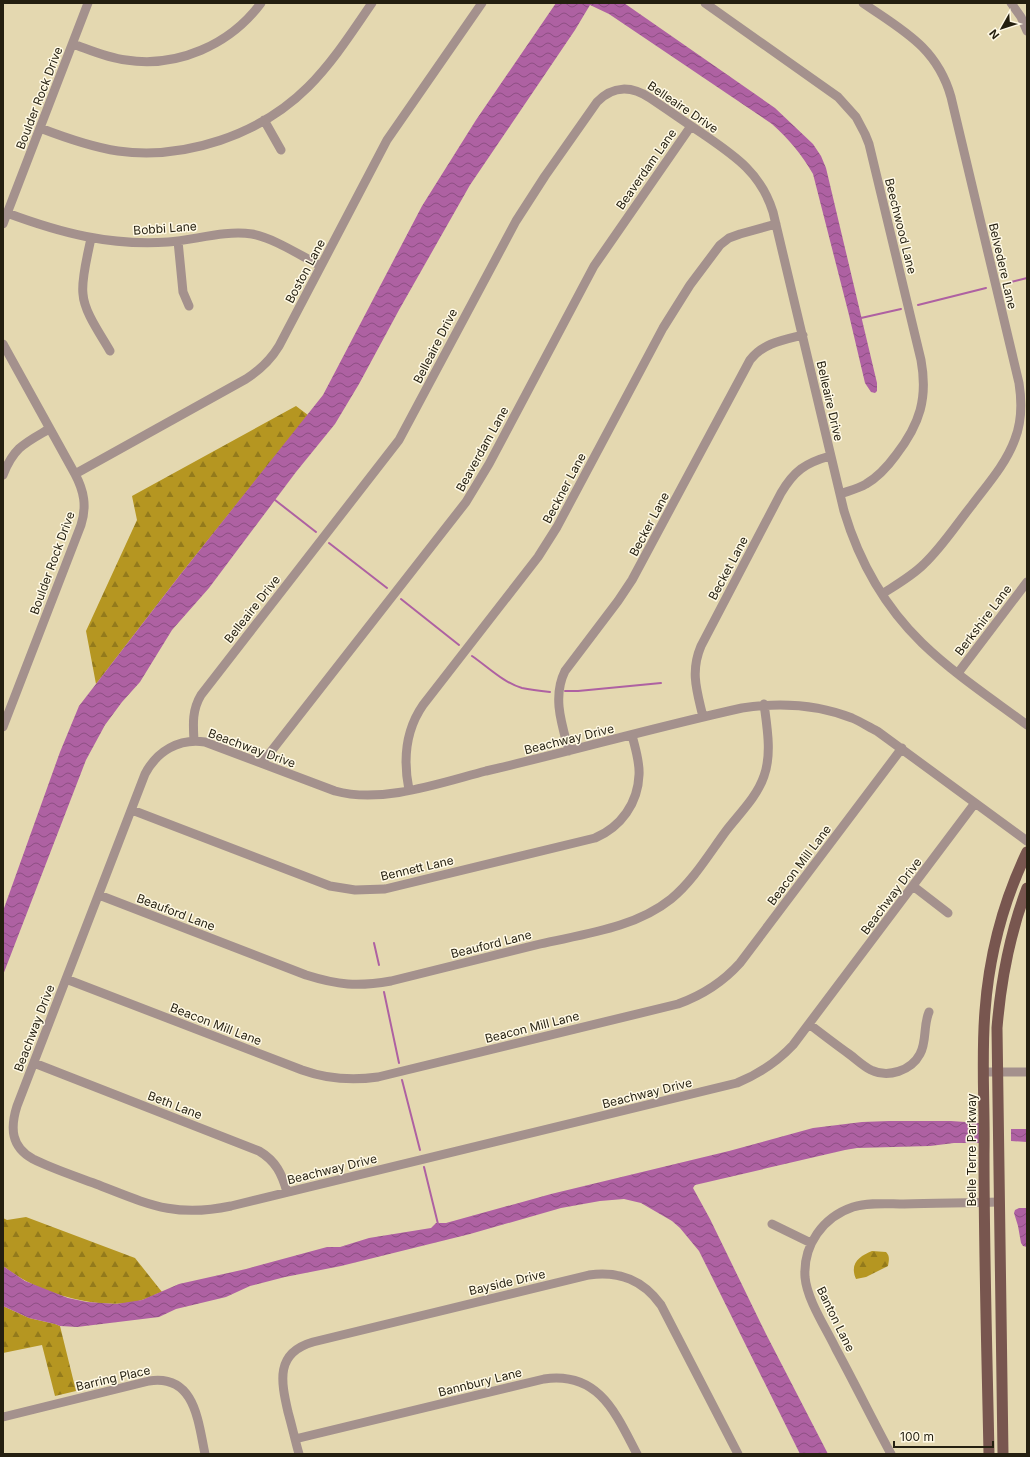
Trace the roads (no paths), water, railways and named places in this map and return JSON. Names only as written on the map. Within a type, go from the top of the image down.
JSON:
[{"type":"main road","name":"Belle Terre Parkway","points":[[989,1454],[984,1203],[983,1072],[985,1010],[992,959],[1007,901],[1027,852]]},
{"type":"main road","points":[[1003,1454],[997,1028],[1002,979],[1014,926],[1027,888]]},
{"type":"main road","points":[[987,1374],[1001,1374]]},
{"type":"street","name":"Boulder Rock Drive","points":[[3,224],[88,3]]},
{"type":"street","points":[[73,44],[106,56],[125,60],[153,62],[179,58],[203,50],[227,36],[247,19],[261,3]]},
{"type":"street","points":[[40,128],[79,142],[101,148],[127,152],[184,149],[205,145],[232,136],[264,120],[299,95],[322,72],[372,3]]},
{"type":"street","name":"Boston Lane","points":[[75,474],[258,371],[275,352],[387,140],[482,3]]},
{"type":"street","name":"Beechwood Lane","points":[[705,3],[838,97],[856,117],[869,144],[921,360],[923,391],[918,419],[914,429],[888,466],[865,485],[840,494]]},
{"type":"street","name":"Belvedere Lane","points":[[863,3],[920,44],[932,58],[945,79],[1019,382],[1021,400],[1020,423],[1015,440],[1000,468],[934,555],[913,573],[882,594]]},
{"type":"street","points":[[1012,3],[1021,17],[1027,31]]},
{"type":"street","name":"Belleaire Drive","points":[[194,741],[193,716],[201,695],[397,443],[516,221],[545,176],[597,102],[615,90],[626,89],[635,90],[650,98],[734,156],[752,172],[759,182],[768,197],[776,224],[840,494],[855,543],[871,576],[882,594],[914,634],[935,655],[1027,725]]},
{"type":"street","points":[[264,120],[281,150]]},
{"type":"street","name":"Beaverdam Lane","points":[[262,763],[466,502],[489,464],[594,266],[691,126]]},
{"type":"street","name":"Bobbi Lane","points":[[7,213],[50,228],[91,238],[136,243],[178,241],[230,234],[251,234],[269,239],[321,266]]},
{"type":"street","name":"Beckner Lane","points":[[409,790],[406,756],[409,734],[416,715],[538,557],[571,501],[663,328],[680,300],[714,252],[724,242],[740,234],[776,224]]},
{"type":"street","points":[[91,238],[83,282],[83,295],[89,314],[110,350]]},
{"type":"street","points":[[178,241],[183,292],[189,306]]},
{"type":"street","name":"Becker Lane","points":[[569,751],[558,706],[560,684],[565,671],[618,602],[635,575],[750,360],[759,350],[769,344],[803,335]]},
{"type":"street","name":"Boulder Rock Drive","points":[[3,727],[83,518],[85,506],[84,495],[75,474],[4,348]]},
{"type":"street","points":[[3,475],[10,458],[18,448],[49,429]]},
{"type":"street","name":"Becket Lane","points":[[703,717],[694,671],[697,656],[704,640],[789,480],[808,464],[830,456]]},
{"type":"street","name":"Berkshire Lane","points":[[958,673],[1027,582]]},
{"type":"street","name":"Beachway Drive","points":[[975,803],[788,1050],[774,1063],[753,1076],[730,1085],[211,1210],[170,1210],[156,1207],[33,1159],[22,1151],[16,1144],[12,1124],[17,1106],[146,774],[154,760],[172,746],[184,742],[194,741],[210,743],[326,788],[350,794],[383,795],[409,790],[742,708],[764,704],[798,705],[831,711],[854,719],[877,732],[902,748],[1027,841]]},
{"type":"street","name":"Beauford Lane","points":[[99,895],[306,974],[330,982],[353,985],[365,985],[390,981],[609,928],[647,914],[671,898],[699,868],[753,796],[764,776],[768,758],[767,725],[764,704]]},
{"type":"street","name":"Bennett Lane","points":[[132,810],[330,886],[355,890],[385,889],[595,838],[605,833],[619,823],[625,816],[636,793],[639,774],[638,758],[632,735]]},
{"type":"street","name":"Beacon Mill Lane","points":[[66,979],[302,1070],[324,1077],[347,1080],[378,1077],[678,1004],[712,988],[731,973],[740,963],[902,748]]},
{"type":"street","points":[[913,886],[948,913]]},
{"type":"street","points":[[809,1024],[867,1068],[878,1072],[893,1072],[908,1067],[918,1058],[924,1042],[926,1021],[929,1012]]},
{"type":"street","name":"Beth Lane","points":[[34,1063],[259,1151],[268,1157],[278,1167],[287,1192]]},
{"type":"street","points":[[983,1072],[1027,1072]]},
{"type":"street","name":"Banton Lane","points":[[891,1454],[809,1293],[806,1284],[805,1269],[806,1257],[810,1243],[820,1229],[828,1222],[840,1213],[854,1207],[878,1204],[999,1202]]},
{"type":"street","points":[[772,1224],[810,1243]]},
{"type":"street","name":"Bayside Drive","points":[[299,1454],[283,1391],[282,1378],[283,1368],[289,1357],[304,1345],[445,1309],[603,1273],[619,1275],[630,1279],[644,1287],[656,1298],[738,1454]]},
{"type":"street","name":"Bannbury Lane","points":[[295,1439],[544,1379],[556,1378],[569,1379],[581,1383],[604,1398],[615,1412],[637,1454]]},
{"type":"street","name":"Barring Place","points":[[3,1417],[149,1381],[162,1380],[179,1386],[185,1391],[191,1400],[196,1412],[205,1454]]},
{"type":"water","points":[[556,3],[624,3],[775,108],[813,144],[821,156],[826,168],[877,383],[877,391],[875,393],[871,392],[865,383],[813,174],[800,154],[790,141],[772,124],[609,14],[590,5],[575,30],[470,185],[359,384],[335,424],[296,472],[209,588],[172,630],[140,682],[122,702],[105,725],[86,760],[3,975],[3,911],[60,752],[79,706],[180,575],[323,395],[422,206],[476,120]]},
{"type":"water","points":[[951,1121],[980,1123],[981,1143],[857,1148],[695,1185],[693,1188],[828,1454],[800,1454],[699,1251],[680,1228],[672,1221],[641,1203],[624,1199],[600,1201],[561,1208],[470,1234],[341,1266],[285,1277],[250,1286],[226,1297],[176,1309],[159,1317],[77,1327],[60,1326],[29,1318],[3,1306],[3,1266],[25,1281],[68,1298],[87,1302],[116,1304],[142,1300],[179,1284],[246,1269],[327,1247],[340,1247],[369,1238],[431,1228],[436,1223],[446,1223],[551,1194],[729,1151],[813,1128],[862,1122]]},
{"type":"water","points":[[1011,1129],[1027,1129],[1027,1142],[1011,1141]]},
{"type":"water","points":[[1019,1208],[1027,1208],[1027,1247],[1023,1246],[1021,1243],[1014,1213],[1015,1210]]},
{"type":"waterway","points":[[1007,283],[1027,278]]},
{"type":"waterway","points":[[918,305],[986,288]]},
{"type":"waterway","points":[[861,318],[901,309]]},
{"type":"waterway","points":[[275,500],[316,532]]},
{"type":"waterway","points":[[329,543],[387,588]]},
{"type":"waterway","points":[[401,599],[459,645]]},
{"type":"waterway","points":[[472,656],[502,679],[515,686],[550,692]]},
{"type":"waterway","points":[[565,691],[661,683]]},
{"type":"waterway","points":[[374,943],[379,965]]},
{"type":"waterway","points":[[384,992],[399,1063]]},
{"type":"waterway","points":[[402,1080],[420,1150]]},
{"type":"waterway","points":[[424,1167],[438,1224]]}]
